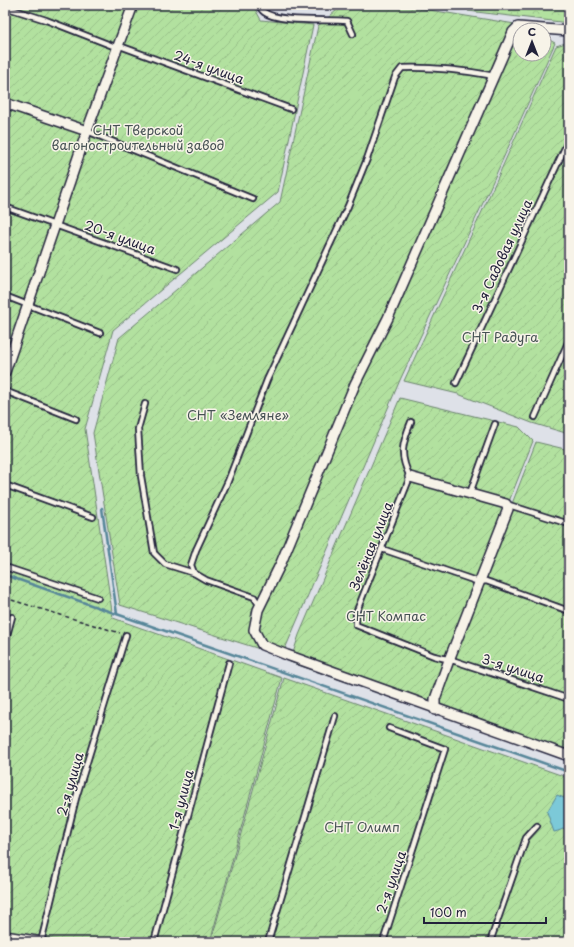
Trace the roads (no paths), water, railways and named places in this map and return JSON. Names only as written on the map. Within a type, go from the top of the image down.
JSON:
[{"type":"street","points":[[5,372],[87,131],[119,47],[133,5]]},
{"type":"street","points":[[569,31],[518,27],[513,32],[388,318],[355,384],[281,563],[260,606],[254,630],[262,645],[435,710],[569,756]]},
{"type":"street","points":[[5,102],[87,131]]},
{"type":"street","points":[[410,477],[506,504],[508,509],[449,660],[435,699],[435,710]]},
{"type":"street","points":[[5,936],[42,942]]},
{"type":"lane","points":[[258,5],[264,13],[278,18],[347,21],[353,34]]},
{"type":"lane","name":"24-я улица","points":[[5,7],[46,20],[291,109]]},
{"type":"lane","points":[[194,573],[191,565],[196,550],[228,481],[267,380],[348,206],[367,159],[395,77],[402,68],[419,67],[489,75],[491,81]]},
{"type":"lane","points":[[87,131],[252,199]]},
{"type":"lane","name":"3-я Садовая улица","points":[[456,383],[569,139]]},
{"type":"lane","name":"20-я улица","points":[[5,207],[177,269]]},
{"type":"lane","points":[[5,296],[100,333]]},
{"type":"lane","points":[[535,417],[569,340]]},
{"type":"lane","points":[[5,391],[76,419]]},
{"type":"lane","points":[[145,404],[138,429],[141,476],[154,553],[165,564],[194,573],[206,580],[254,597],[260,606]]},
{"type":"lane","points":[[410,477],[402,452],[411,422]]},
{"type":"lane","points":[[470,493],[495,424]]},
{"type":"lane","name":"Зелёная улица","points":[[356,625],[356,613],[410,477]]},
{"type":"lane","points":[[5,485],[93,517]]},
{"type":"lane","points":[[506,504],[569,524]]},
{"type":"lane","points":[[382,549],[479,582],[486,582],[569,611]]},
{"type":"lane","points":[[5,567],[98,598]]},
{"type":"lane","points":[[5,643],[12,616]]},
{"type":"lane","name":"3-я улица","points":[[356,625],[449,660],[569,699]]},
{"type":"lane","name":"2-я улица","points":[[42,942],[76,798],[126,635]]},
{"type":"lane","name":"1-я улица","points":[[154,942],[229,663]]},
{"type":"lane","points":[[268,942],[335,716]]},
{"type":"lane","name":"2-я улица","points":[[383,942],[445,749],[389,728]]},
{"type":"lane","points":[[490,942],[526,838],[537,826]]},
{"type":"water","points":[[557,795],[569,800],[570,817],[568,825],[565,828],[554,832],[547,812]]},
{"type":"waterway","points":[[102,508],[117,614]]},
{"type":"waterway","points":[[5,575],[569,772]]},
{"type":"park label","name":"СНТ Тверской вагоностроительный завод","points":[[138,138]]},
{"type":"park label","name":"СНТ Радуга","points":[[500,337]]},
{"type":"park label","name":"СНТ «Земляне»","points":[[238,415]]},
{"type":"park label","name":"СНТ Компас","points":[[386,616]]},
{"type":"park label","name":"СНТ Олимп","points":[[362,827]]}]
